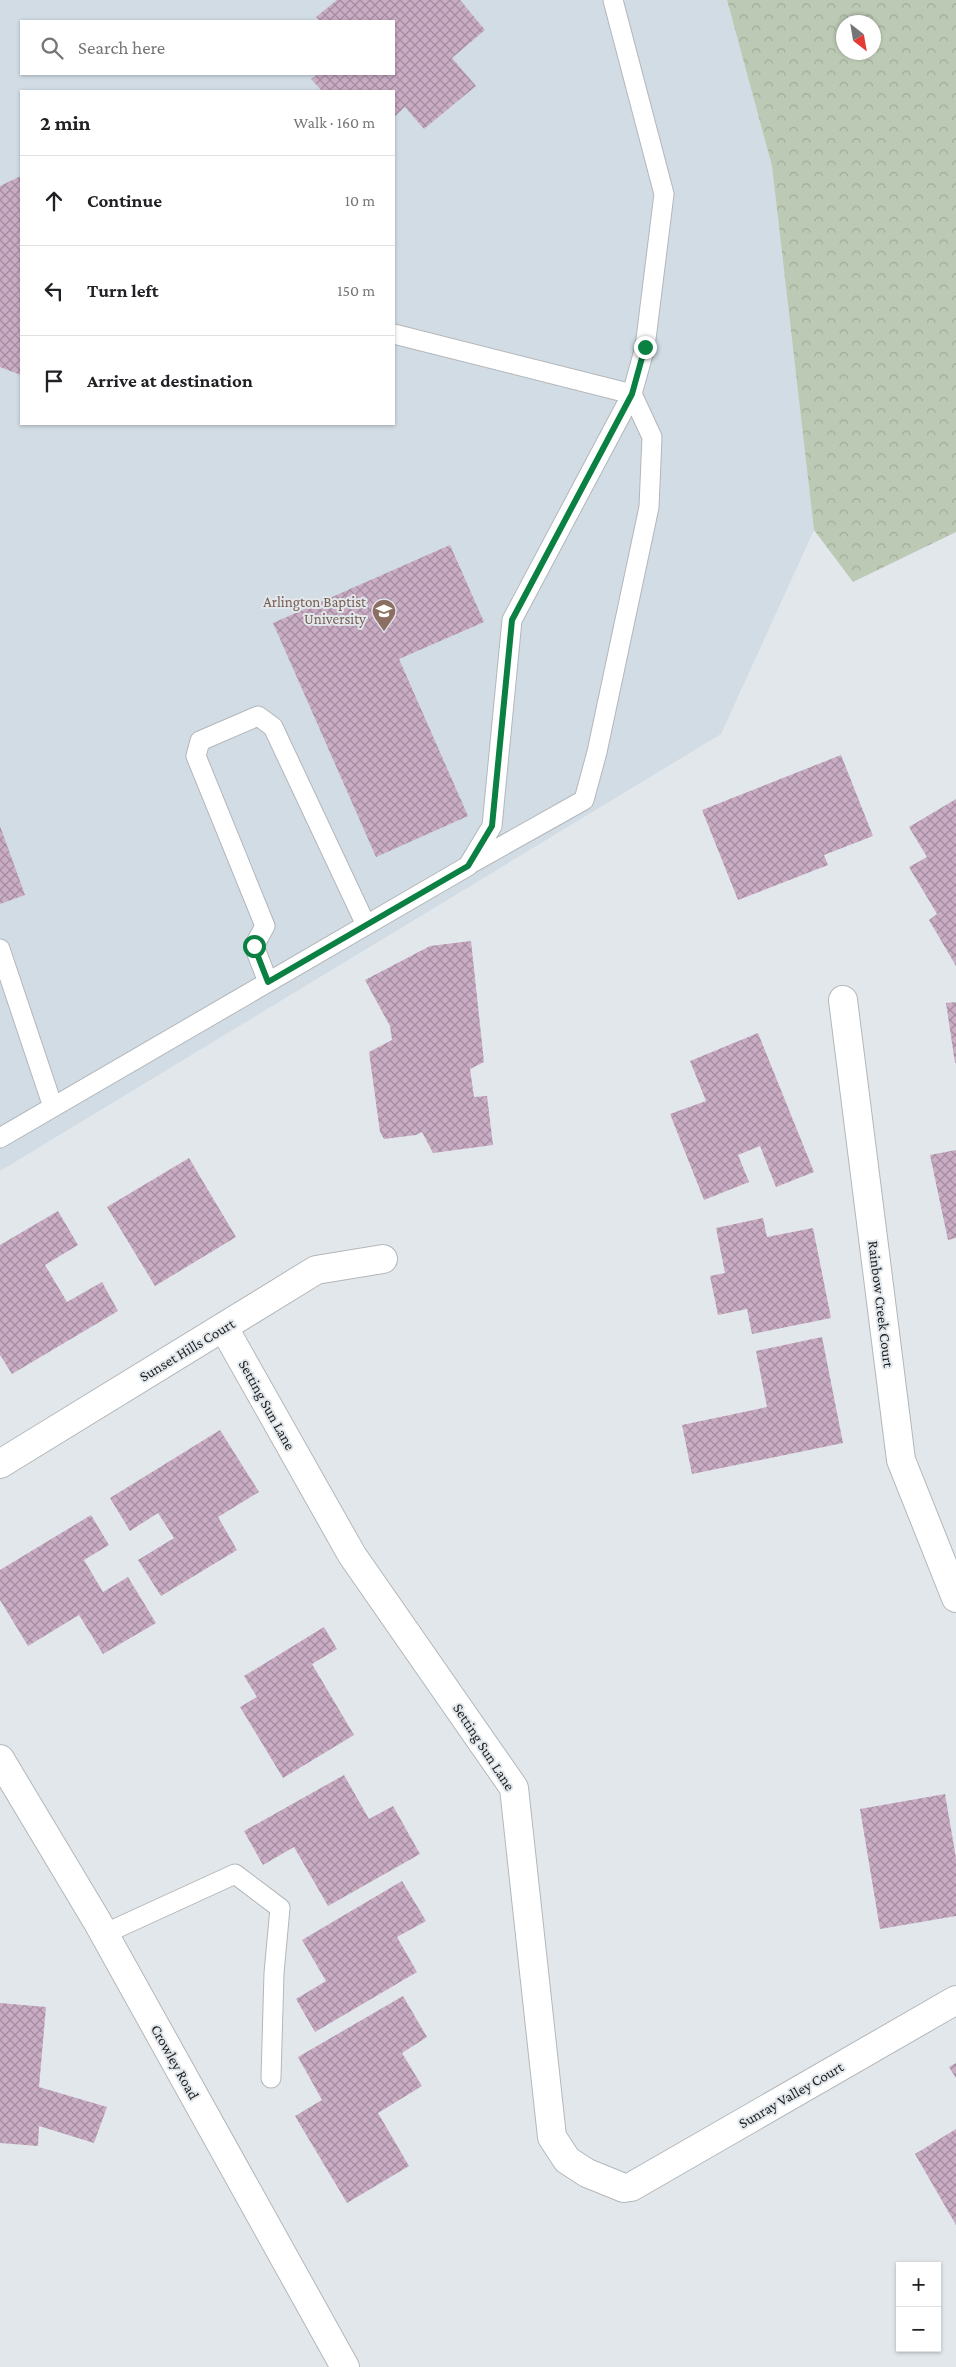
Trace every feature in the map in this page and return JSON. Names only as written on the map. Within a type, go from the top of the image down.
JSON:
[{"type":"street","name":"Rainbow Creek Court","points":[[843,1000],[901,1460],[956,1598]]},
{"type":"street","name":"Sunset Hills Court","points":[[0,1464],[316,1270],[383,1259]]},
{"type":"street","name":"Setting Sun Lane","points":[[224,1328],[352,1555],[514,1788],[552,2136],[567,2160],[587,2173],[624,2188]]},
{"type":"street","name":"Crowley Road","points":[[0,1759],[104,1934],[345,2367]]},
{"type":"street","name":"Sunray Valley Court","points":[[624,2188],[639,2182],[956,2000]]},
{"type":"lane","points":[[468,866],[492,826],[512,620],[632,394],[645,347],[664,194],[613,0]]},
{"type":"lane","points":[[395,334],[632,394]]},
{"type":"lane","points":[[0,1138],[584,800],[597,752],[649,507],[652,437],[632,394]]},
{"type":"lane","points":[[268,982],[254,946],[265,926],[196,756],[200,741],[258,716],[273,727],[366,925]]},
{"type":"lane","points":[[0,949],[53,1107]]},
{"type":"lane","points":[[104,1934],[235,1874],[280,1908],[274,1973],[271,2078]]},
{"type":"shaded area","name":"Arlington Baptist University","points":[[0,0],[727,0],[772,166],[814,530],[721,734],[0,1171]]},
{"type":"green space","points":[[727,0],[956,0],[956,532],[853,582],[814,530],[772,166]]},
{"type":"building","points":[[337,0],[460,0],[485,30],[452,58],[476,86],[424,129],[405,107],[395,116],[395,90],[321,90],[311,79],[317,75],[395,75],[395,20],[319,20],[316,17]]},
{"type":"building","points":[[20,176],[20,375],[0,367],[0,186]]},
{"type":"building","points":[[450,545],[484,622],[399,659],[468,816],[376,857],[273,623]]},
{"type":"building","points":[[841,755],[873,836],[824,855],[828,865],[738,900],[702,810]]},
{"type":"building","points":[[956,799],[956,966],[929,920],[937,914],[909,867],[927,857],[909,827]]},
{"type":"building","points":[[0,826],[25,895],[0,904]]},
{"type":"building","points":[[471,941],[484,1062],[470,1069],[474,1097],[487,1096],[493,1145],[433,1153],[422,1132],[416,1135],[384,1139],[380,1132],[369,1052],[392,1040],[390,1026],[365,980],[430,946]]},
{"type":"building","points":[[956,1002],[956,1063],[955,1063],[946,1003]]},
{"type":"building","points":[[758,1033],[814,1172],[776,1187],[760,1146],[738,1155],[749,1182],[704,1200],[670,1114],[706,1101],[690,1061]]},
{"type":"building","points":[[956,1150],[956,1238],[948,1240],[930,1155]]},
{"type":"building","points":[[189,1158],[236,1237],[155,1286],[107,1207]]},
{"type":"building","points":[[58,1211],[78,1245],[45,1265],[67,1302],[102,1282],[118,1311],[12,1374],[0,1355],[0,1245]]},
{"type":"building","points":[[763,1218],[767,1237],[813,1228],[831,1318],[752,1334],[747,1309],[718,1315],[710,1276],[725,1273],[716,1228]]},
{"type":"building","points":[[822,1337],[843,1443],[692,1474],[682,1425],[767,1407],[756,1351]]},
{"type":"building","points":[[220,1430],[259,1492],[218,1517],[237,1550],[161,1596],[138,1560],[174,1538],[158,1513],[130,1531],[110,1498]]},
{"type":"building","points":[[91,1515],[109,1545],[84,1560],[103,1592],[128,1577],[156,1623],[103,1654],[79,1615],[28,1646],[0,1600],[0,1570]]},
{"type":"building","points":[[324,1627],[337,1649],[312,1664],[354,1735],[283,1778],[240,1707],[257,1697],[244,1676]]},
{"type":"building","points":[[344,1775],[369,1819],[393,1806],[420,1854],[328,1906],[294,1847],[263,1865],[244,1831]]},
{"type":"building","points":[[945,1794],[956,1858],[956,1916],[880,1929],[860,1809]]},
{"type":"building","points":[[402,1881],[426,1921],[397,1937],[417,1972],[315,2032],[296,1999],[326,1981],[302,1940]]},
{"type":"building","points":[[403,1996],[427,2037],[402,2053],[422,2086],[378,2113],[409,2166],[347,2203],[295,2116],[322,2100],[298,2057]]},
{"type":"building","points":[[0,2003],[46,2007],[39,2087],[107,2107],[94,2143],[39,2126],[38,2146],[0,2143]]},
{"type":"building","points":[[956,2063],[956,2078],[949,2067]]},
{"type":"building","points":[[956,2129],[956,2225],[915,2154]]},
{"type":"place","name":"Arlington Baptist University","points":[[384,632]]},
{"type":"route","points":[[254,946],[268,982],[468,866],[492,826],[512,620],[632,394],[645,347]]}]
